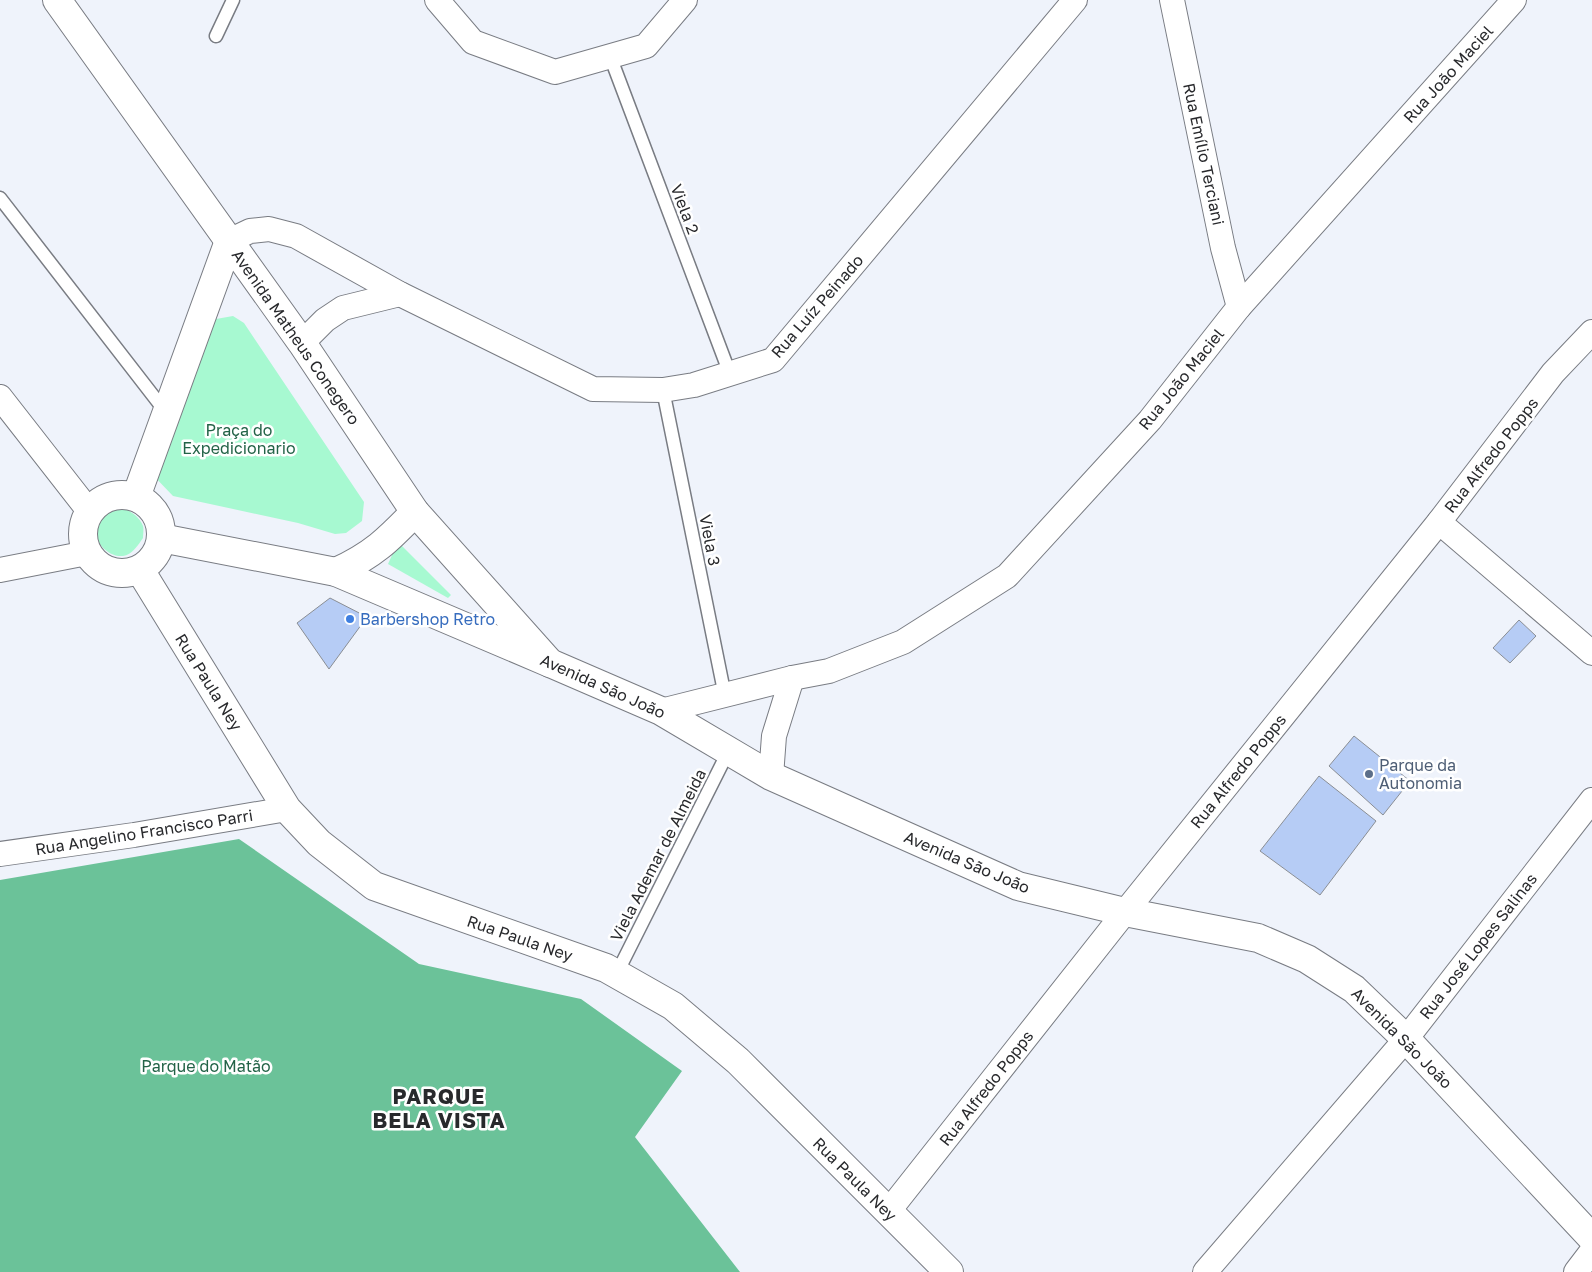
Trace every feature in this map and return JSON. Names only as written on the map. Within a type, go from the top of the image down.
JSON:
[{"type":"street","name":"Avenida Matheus Conegero","points":[[57,0],[302,343],[415,512],[550,663]]},
{"type":"street","points":[[436,0],[473,42],[555,72],[646,46],[685,0]]},
{"type":"street","name":"Rua Luíz Peinado","points":[[229,241],[250,231],[269,229],[296,236],[400,294],[593,389],[663,390],[694,386],[773,360],[1075,0]]},
{"type":"street","name":"Rua Emílio Terciani","points":[[1172,0],[1223,248],[1239,307]]},
{"type":"street","name":"Rua João Maciel","points":[[661,711],[792,678],[829,671],[903,642],[1007,576],[1150,420],[1239,307],[1514,0]]},
{"type":"street","points":[[136,497],[229,241]]},
{"type":"street","points":[[302,343],[325,320],[343,308],[400,294]]},
{"type":"street","name":"Rua Alfredo Popps","points":[[888,1212],[1125,912],[1439,522],[1553,374],[1592,332]]},
{"type":"street","points":[[0,397],[89,511]]},
{"type":"street","points":[[123,494],[136,497],[147,503],[155,513],[160,525],[161,538],[158,551],[150,562],[140,570],[127,574],[114,573],[101,568],[87,553],[82,536],[83,523],[89,511],[98,502],[110,496],[123,494]]},
{"type":"street","points":[[336,572],[368,556],[387,541],[415,512]]},
{"type":"street","points":[[1439,522],[1592,653]]},
{"type":"street","name":"Avenida São João","points":[[161,538],[336,572],[661,711],[771,776],[1018,886],[1125,912],[1258,938],[1307,959],[1354,989],[1406,1039],[1592,1238]]},
{"type":"street","points":[[0,570],[87,553]]},
{"type":"street","name":"Rua Paula Ney","points":[[140,570],[287,809],[318,843],[374,886],[617,973],[673,1006],[738,1061],[949,1272]]},
{"type":"street","points":[[771,776],[774,736],[792,678]]},
{"type":"street","name":"Rua José Lopes Salinas","points":[[1205,1272],[1406,1039],[1592,800]]},
{"type":"street","name":"Rua Angelino Francisco Parri","points":[[0,854],[134,835],[287,809]]},
{"type":"street","points":[[1576,1272],[1592,1251]]},
{"type":"lane","points":[[216,36],[233,0]]},
{"type":"lane","name":"Viela 2","points":[[610,56],[730,374]]},
{"type":"lane","points":[[0,198],[166,411]]},
{"type":"lane","name":"Viela 3","points":[[663,390],[725,696]]},
{"type":"lane","name":"Viela Ademar de Almeida","points":[[617,973],[728,752]]},
{"type":"green space","name":"Praça do Expedicionario","points":[[233,316],[244,323],[364,502],[362,521],[346,533],[335,534],[298,523],[173,496],[150,472],[216,319]]},
{"type":"green space","points":[[110,504],[129,511],[138,518],[143,526],[143,538],[129,554],[123,556],[116,556],[104,549],[93,530],[96,515]]},
{"type":"green space","points":[[398,542],[451,595],[448,598],[388,564]]},
{"type":"green space","name":"Parque do Matão","points":[[239,839],[419,964],[581,999],[682,1071],[635,1137],[740,1272],[0,1272],[0,880]]},
{"type":"building","points":[[330,598],[367,617],[329,669],[297,623]]},
{"type":"building","points":[[1519,620],[1536,636],[1510,663],[1493,648]]},
{"type":"building","name":"Parque da Autonomia","points":[[1354,736],[1410,781],[1383,815],[1329,766]]},
{"type":"building","points":[[1319,776],[1376,821],[1320,895],[1260,851]]},
{"type":"place","name":"Barbershop Retro","points":[[350,619]]},
{"type":"place","name":"Parque da Autonomia","points":[[1369,774]]},
{"type":"district","name":"PARQUE BELA VISTA","points":[[439,1109]]}]
